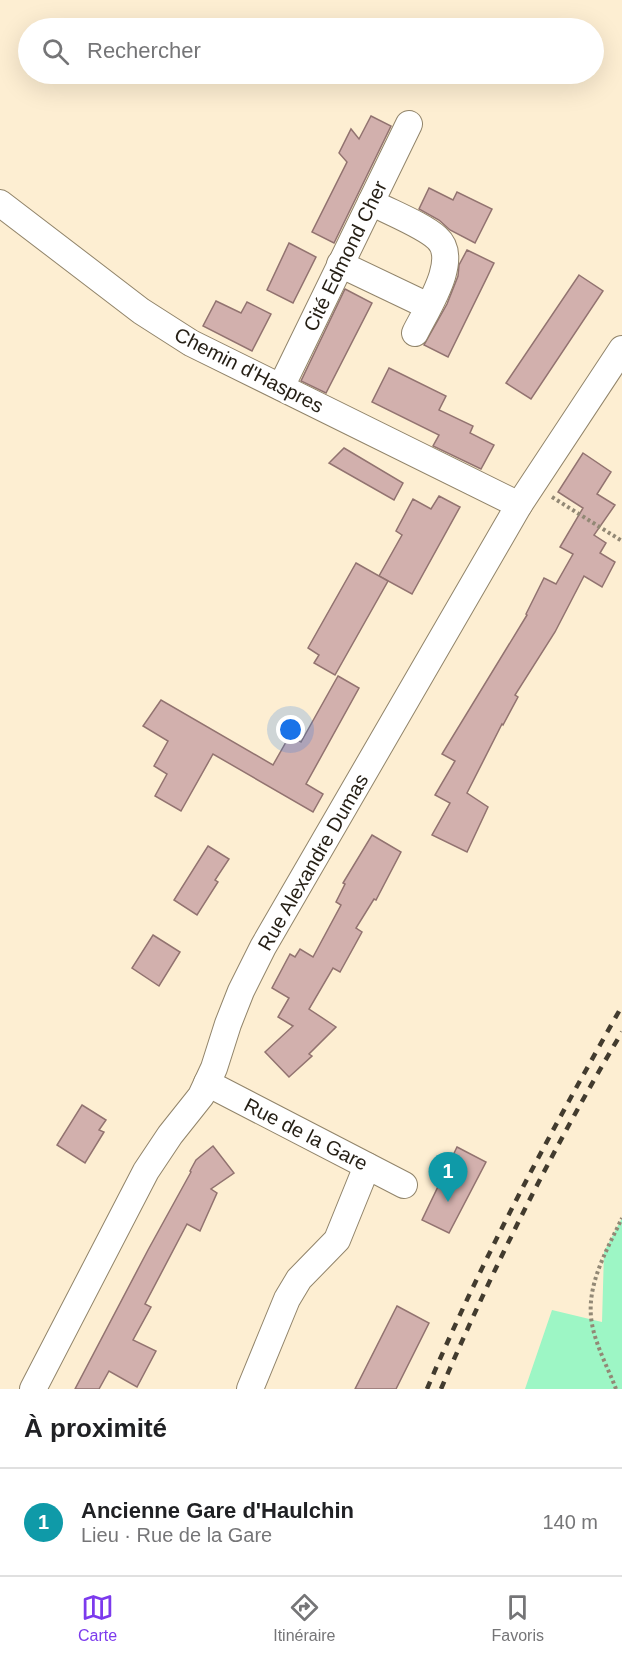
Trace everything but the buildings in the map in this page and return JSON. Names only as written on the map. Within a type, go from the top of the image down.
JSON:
[{"type":"street","name":"Cité Edmond Cher","points":[[281,387],[409,124]]},
{"type":"street","points":[[371,202],[432,234],[443,244],[446,252],[446,266],[415,333]]},
{"type":"street","name":"Chemin d'Haspres","points":[[0,203],[159,323],[191,343],[281,387],[525,495]]},
{"type":"street","points":[[340,264],[428,306]]},
{"type":"street","name":"Rue Alexandre Dumas","points":[[33,1389],[146,1171],[170,1135],[196,1104],[207,1083],[228,1024],[258,957],[525,495],[622,349]]},
{"type":"street","name":"Rue de la Gare","points":[[207,1083],[404,1185]]},
{"type":"street","points":[[250,1389],[287,1299],[298,1279],[336,1240],[367,1166]]},
{"type":"path","points":[[525,495],[622,541]]},
{"type":"path","points":[[616,1389],[595,1336],[590,1311],[599,1269],[622,1218]]},
{"type":"green space","points":[[622,1218],[622,1389],[525,1389],[552,1310],[602,1322],[604,1252]]},
{"type":"railway","points":[[427,1389],[471,1291],[519,1195],[622,1006]]},
{"type":"railway","points":[[441,1389],[526,1207],[572,1119],[622,1032]]},
{"type":"place","name":"Ancienne Gare d'Haulchin","points":[[448,1202]]}]
